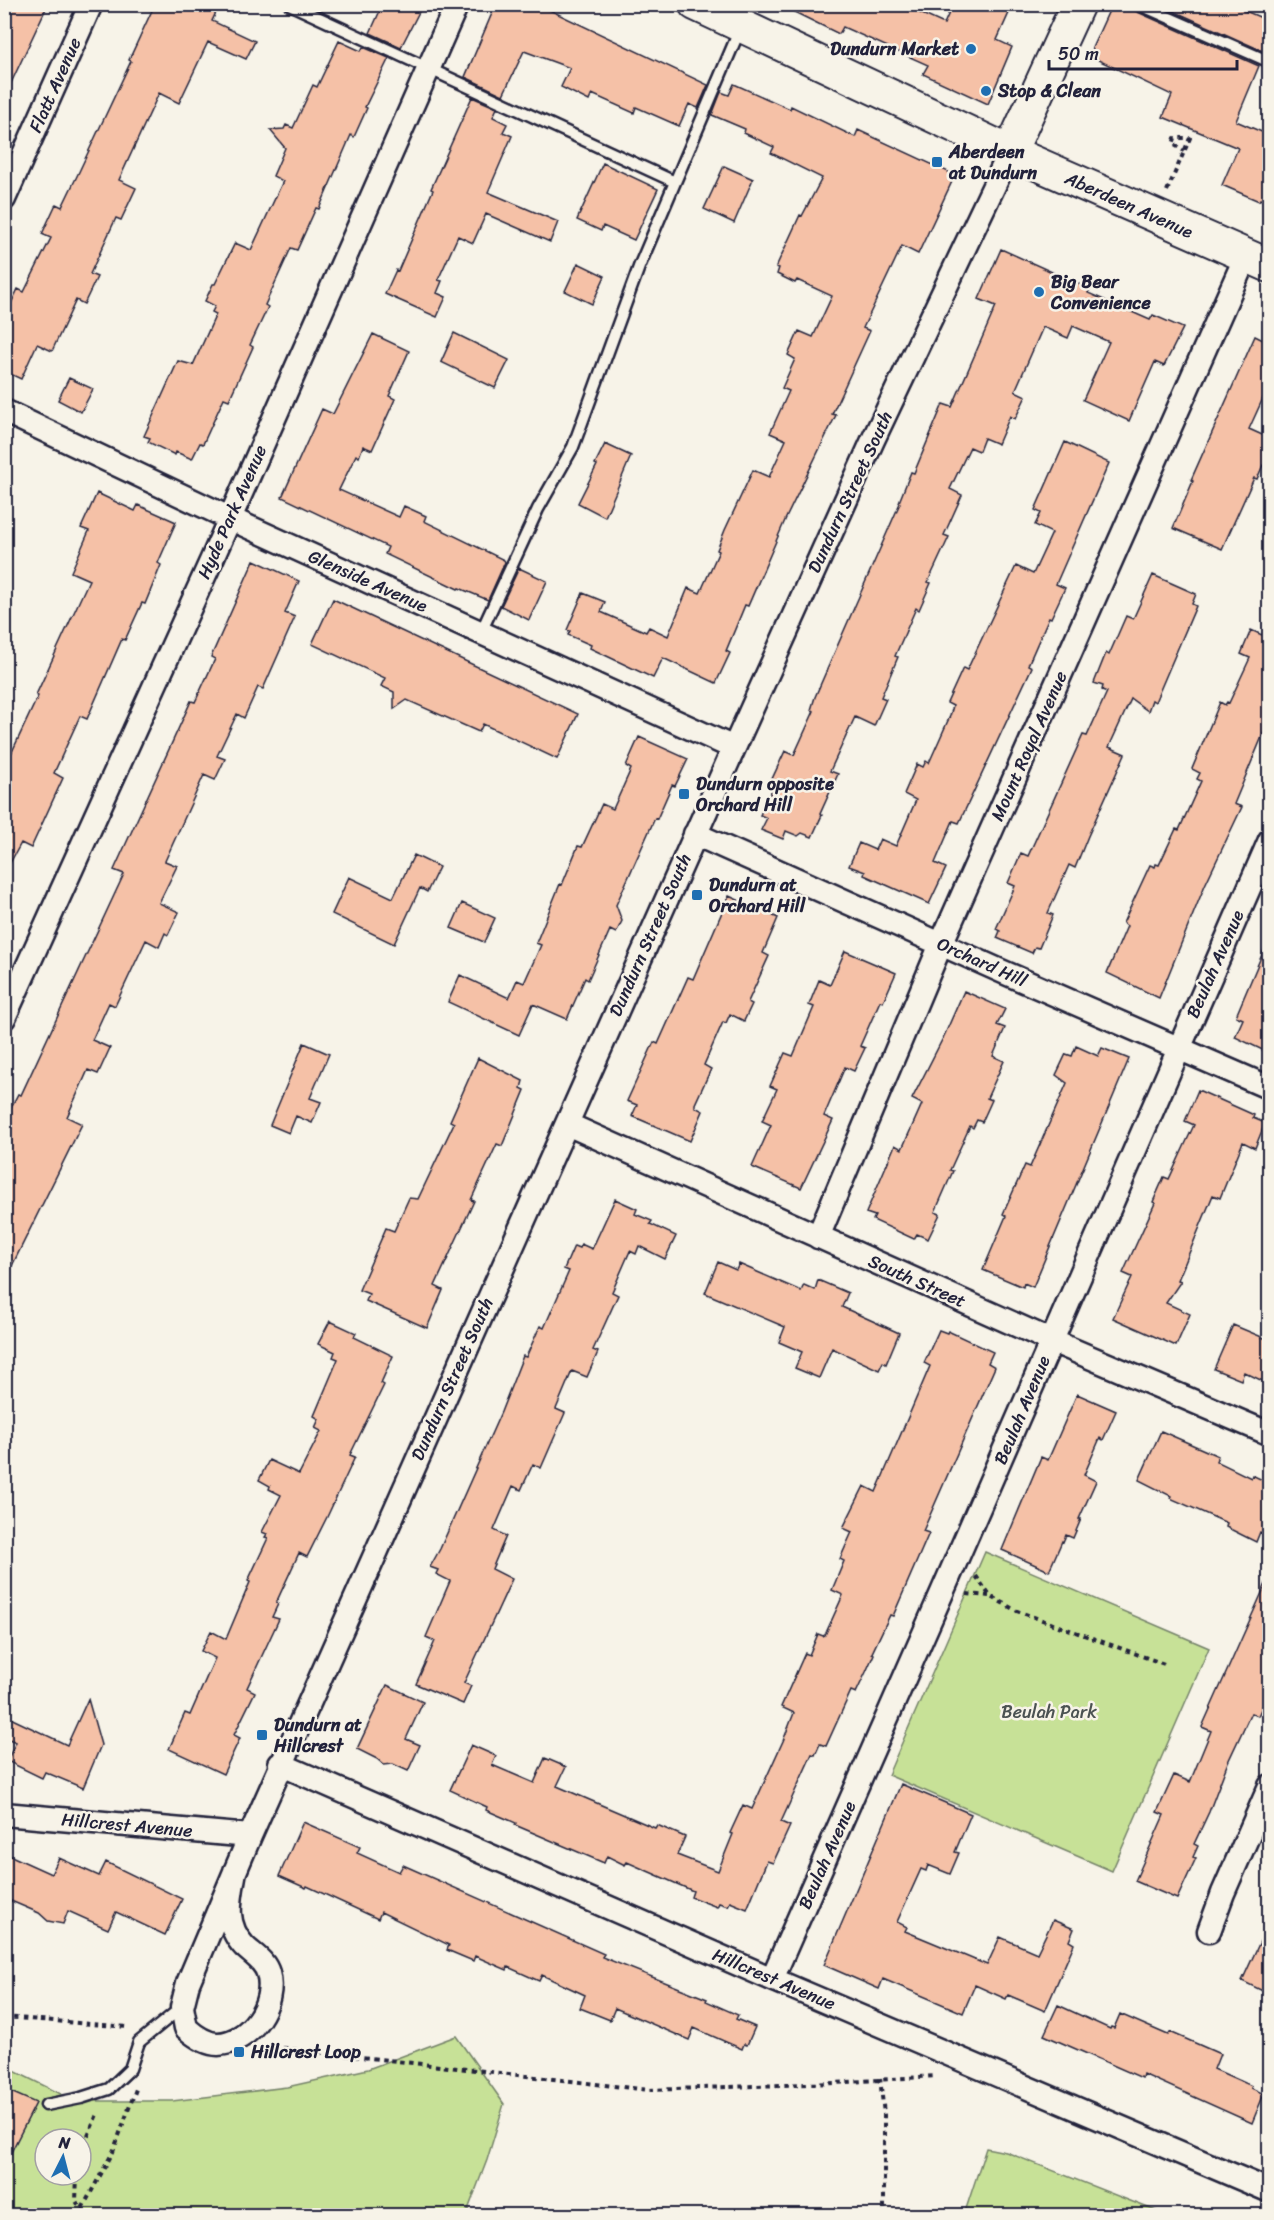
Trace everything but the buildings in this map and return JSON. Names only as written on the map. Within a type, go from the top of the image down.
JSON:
[{"type":"main road","name":"Aberdeen Avenue","points":[[695,4],[1010,152],[1258,261]]},
{"type":"main road","name":"Dundurn Street South","points":[[1010,152],[1078,4]]},
{"type":"street","name":"Flatt Avenue","points":[[4,199],[91,4]]},
{"type":"street","name":"Hyde Park Avenue","points":[[4,1018],[457,4]]},
{"type":"street","name":"Dundurn Street South","points":[[235,1871],[229,1906],[232,1930],[245,1946],[258,1956],[268,1974],[269,1993],[264,2012],[250,2029],[234,2041],[217,2044],[199,2039],[186,2028],[183,2007],[188,1983],[235,1871],[250,1836],[280,1764],[695,834],[873,440],[1010,152]]},
{"type":"street","name":"Mount Royal Avenue","points":[[818,1237],[941,944],[1258,261]]},
{"type":"street","name":"Glenside Avenue","points":[[4,411],[229,518],[734,748]]},
{"type":"street","name":"Orchard Hill","points":[[695,834],[1269,1088]]},
{"type":"street","name":"Beulah Avenue","points":[[772,1979],[1269,840]]},
{"type":"street","name":"South Street","points":[[567,1124],[1052,1341],[1269,1434]]},
{"type":"street","name":"Hillcrest Avenue","points":[[280,1764],[772,1979],[1269,2191]]},
{"type":"street","points":[[1209,1931],[1269,1786]]},
{"type":"street","name":"Hillcrest Avenue","points":[[4,1814],[250,1836]]},
{"type":"lane","points":[[289,4],[675,182]]},
{"type":"lane","points":[[1138,4],[1269,62]]},
{"type":"lane","points":[[481,632],[538,509],[573,447],[639,267],[741,26]]},
{"type":"lane","points":[[45,2105],[81,2098],[109,2089],[130,2069],[138,2042],[183,2007]]},
{"type":"path","points":[[1156,216],[1185,151],[1190,138],[1175,138],[1173,144],[1185,151]]},
{"type":"path","points":[[959,1554],[990,1596],[1017,1611],[1167,1665]]},
{"type":"path","points":[[4,2017],[128,2027]]},
{"type":"path","points":[[261,2046],[649,2090],[834,2083],[880,2078],[938,2076]]},
{"type":"path","points":[[880,2078],[884,2114],[884,2216]]},
{"type":"path","points":[[78,2216],[113,2152],[139,2081]]},
{"type":"path","points":[[77,2187],[76,2201],[85,2216]]},
{"type":"green space","name":"Beulah Park","points":[[985,1552],[1209,1648],[1112,1871],[888,1775]]},
{"type":"green space","points":[[456,2036],[504,2104],[487,2160],[466,2215],[5,2215],[4,2066],[75,2101],[172,2101],[287,2087],[368,2069]]},
{"type":"green space","points":[[986,2148],[1006,2152],[1166,2215],[964,2215]]},
{"type":"place","name":"Dundurn Market","points":[[971,49]]},
{"type":"place","name":"Stop & Clean","points":[[986,91]]},
{"type":"place","name":"Aberdeen at Dundurn","points":[[937,162]]},
{"type":"place","name":"Big Bear Convenience","points":[[1039,292]]},
{"type":"place","name":"Dundurn opposite Orchard Hill","points":[[684,794]]},
{"type":"place","name":"Dundurn at Orchard Hill","points":[[697,895]]},
{"type":"place","name":"Dundurn at Hillcrest","points":[[262,1735]]},
{"type":"place","name":"Hillcrest Loop","points":[[239,2052]]}]
